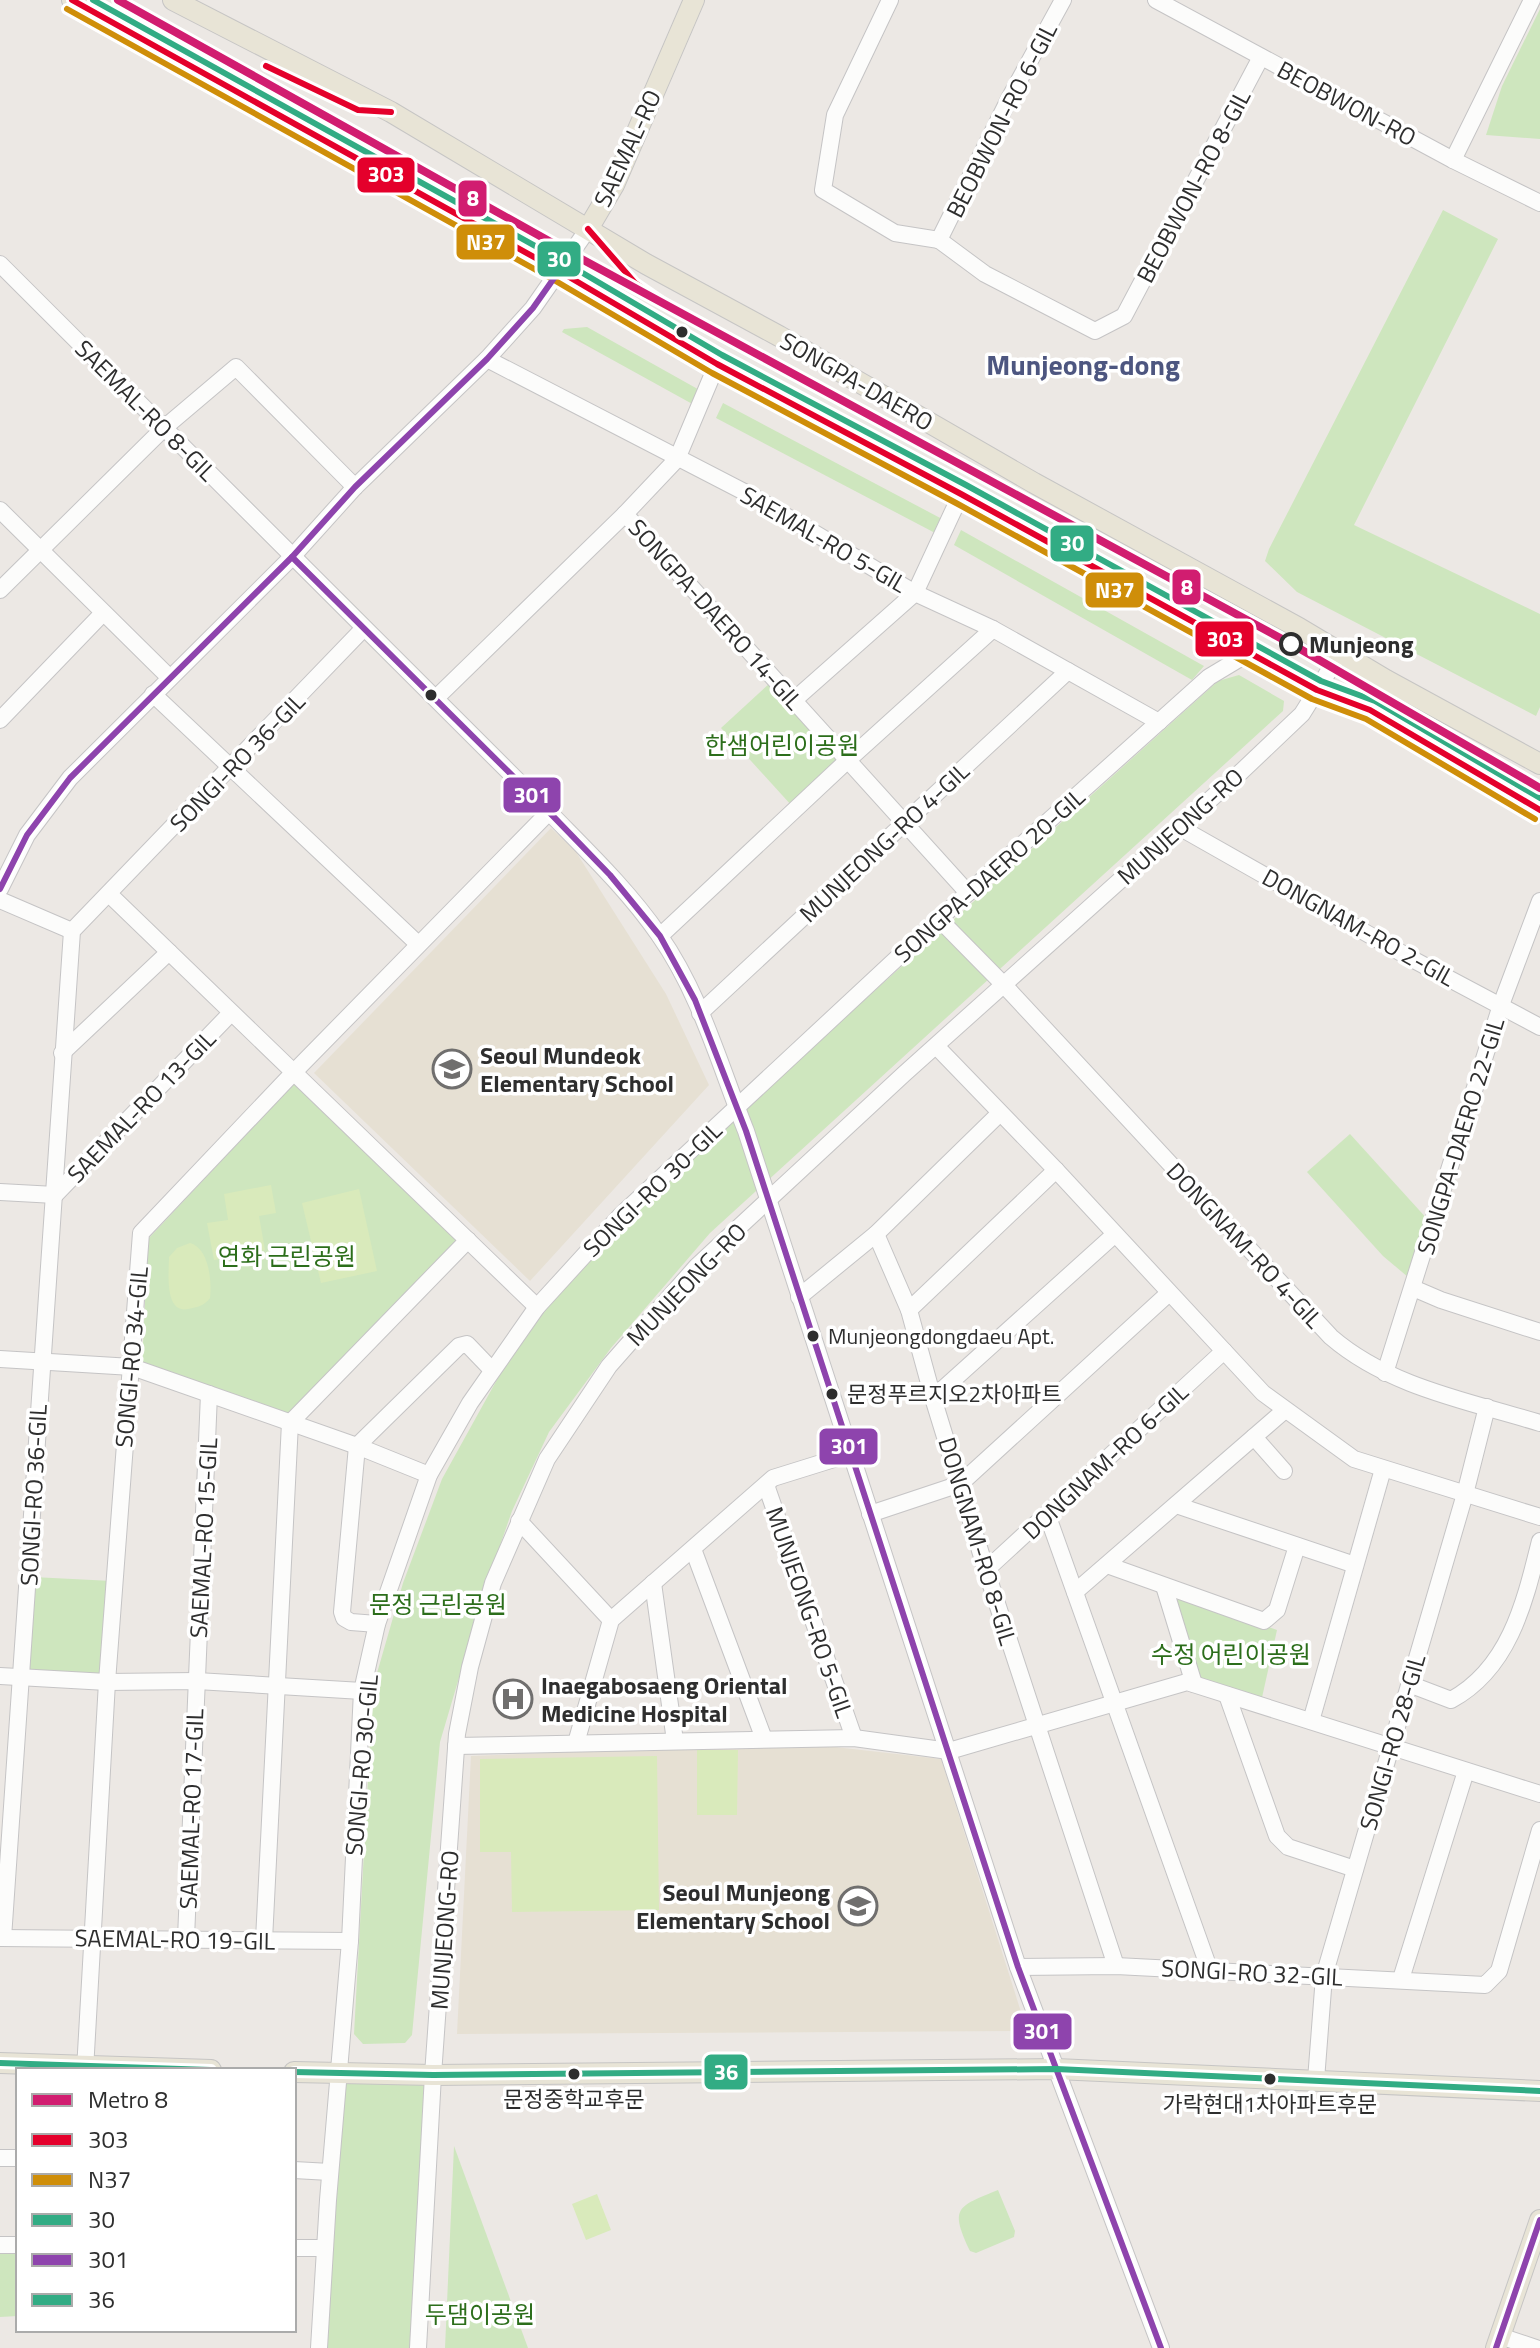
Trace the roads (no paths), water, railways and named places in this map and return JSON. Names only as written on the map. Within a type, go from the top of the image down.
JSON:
[{"type":"main road","name":"SONGPA-DAERO","points":[[72,0],[559,271],[717,364],[1317,690],[1370,710],[1540,810]]},
{"type":"main road","name":"SONGPA-DAERO","points":[[173,0],[391,112],[532,199],[1034,483],[1340,653],[1538,758]]},
{"type":"main road","name":"SAEMAL-RO","points":[[588,229],[614,185],[694,0]]},
{"type":"main road","points":[[0,2063],[85,2068]]},
{"type":"main road","points":[[296,2072],[433,2075],[1056,2069],[1540,2091]]},
{"type":"main road","points":[[1498,2342],[1540,2220]]},
{"type":"street","points":[[890,0],[835,115],[823,190],[895,233],[939,240]]},
{"type":"street","name":"BEOBWON-RO 6-GIL","points":[[939,240],[1010,97],[1063,0]]},
{"type":"street","name":"BEOBWON-RO","points":[[1156,0],[1453,160],[1540,202]]},
{"type":"street","points":[[1453,160],[1532,0]]},
{"type":"street","name":"BEOBWON-RO 8-GIL","points":[[939,240],[985,274],[1095,331],[1124,316],[1261,57]]},
{"type":"street","name":"SAEMAL-RO","points":[[0,889],[27,835],[70,778],[292,557],[355,487],[487,359],[533,308],[588,229]]},
{"type":"street","name":"SAEMAL-RO 8-GIL","points":[[0,264],[292,557]]},
{"type":"street","name":"SAEMAL-RO 5-GIL","points":[[487,359],[754,497],[915,593],[993,629],[1159,722]]},
{"type":"street","name":"SONGPA-DAERO 14-GIL","points":[[436,698],[625,514],[677,459],[717,364]]},
{"type":"street","points":[[0,590],[164,428],[236,367],[355,487]]},
{"type":"street","points":[[793,701],[915,593],[961,494]]},
{"type":"street","points":[[0,510],[170,678]]},
{"type":"street","name":"SONGPA-DAERO 14-GIL","points":[[625,514],[968,893]]},
{"type":"street","points":[[292,557],[610,875],[660,936],[700,1013],[737,1107],[1018,1967],[1161,2348]]},
{"type":"street","points":[[0,720],[103,613]]},
{"type":"street","name":"SONGI-RO 36-GIL","points":[[1,1938],[72,931],[364,628]]},
{"type":"street","points":[[660,936],[993,629]]},
{"type":"street","name":"SONGPA-DAERO 20-GIL","points":[[737,1107],[939,919],[1209,677],[1249,653]]},
{"type":"street","name":"MUNJEONG-RO","points":[[418,2348],[456,1746],[470,1667],[493,1583],[553,1448],[609,1366],[697,1266],[1302,714],[1340,653]]},
{"type":"street","name":"MUNJEONG-RO 4-GIL","points":[[700,1013],[1068,671]]},
{"type":"street","points":[[153,694],[418,944]]},
{"type":"street","name":"SONGI-RO 34-GIL","points":[[85,2068],[107,1682],[141,1233],[549,812]]},
{"type":"street","name":"DONGNAM-RO 2-GIL","points":[[1179,827],[1412,959],[1540,1027]]},
{"type":"street","points":[[109,894],[537,1307]]},
{"type":"street","points":[[0,900],[72,931]]},
{"type":"street","name":"SONGPA-DAERO 22-GIL","points":[[1385,1373],[1501,1005],[1540,901]]},
{"type":"street","points":[[939,919],[1004,985]]},
{"type":"street","points":[[62,1053],[169,952]]},
{"type":"street","name":"DONGNAM-RO 4-GIL","points":[[1004,985],[1331,1337],[1353,1356],[1385,1373],[1540,1423]]},
{"type":"street","name":"SAEMAL-RO 13-GIL","points":[[0,1192],[55,1195],[231,1013]]},
{"type":"street","points":[[936,1046],[1263,1393],[1354,1459],[1540,1517]]},
{"type":"street","name":"SONGI-RO 30-GIL","points":[[319,2348],[350,1941],[362,1691],[377,1624],[429,1475],[492,1370],[537,1307],[621,1215],[737,1107]]},
{"type":"street","points":[[799,1297],[876,1234],[1000,1113]]},
{"type":"street","points":[[909,1310],[1056,1170]]},
{"type":"street","name":"DONGNAM-RO 8-GIL","points":[[876,1234],[909,1310],[986,1570],[1116,1966]]},
{"type":"street","points":[[933,1398],[1114,1235]]},
{"type":"street","points":[[264,1940],[290,1423],[468,1240]]},
{"type":"street","points":[[1413,1288],[1540,1332]]},
{"type":"street","points":[[870,1514],[960,1484],[1169,1293]]},
{"type":"street","points":[[377,1624],[351,1622],[344,1618],[342,1612],[357,1446],[459,1346],[467,1344],[492,1370]]},
{"type":"street","name":"DONGNAM-RO 6-GIL","points":[[986,1570],[1224,1351]]},
{"type":"street","points":[[0,1359],[132,1367],[357,1446],[429,1475]]},
{"type":"street","name":"SAEMAL-RO 15-GIL","points":[[197,1681],[209,1394]]},
{"type":"street","name":"SONGI-RO 28-GIL","points":[[1316,2080],[1324,1976],[1465,1494],[1487,1407]]},
{"type":"street","points":[[1075,1592],[1285,1410]]},
{"type":"street","points":[[1254,1437],[1284,1471]]},
{"type":"street","name":"MUNJEONG-RO 5-GIL","points":[[611,1620],[773,1478],[850,1454]]},
{"type":"street","points":[[1311,1721],[1383,1469]]},
{"type":"street","name":"MUNJEONG-RO 5-GIL","points":[[766,1485],[854,1738]]},
{"type":"street","points":[[1176,1505],[1355,1565]]},
{"type":"street","points":[[1047,1514],[1210,1971]]},
{"type":"street","points":[[519,1521],[611,1620],[576,1743]]},
{"type":"street","points":[[1409,1684],[1451,1700],[1471,1689],[1500,1652],[1522,1612],[1540,1541]]},
{"type":"street","points":[[1107,1565],[1264,1621],[1277,1610],[1297,1546]]},
{"type":"street","points":[[693,1549],[764,1739]]},
{"type":"street","points":[[653,1583],[675,1741]]},
{"type":"street","points":[[1164,1586],[1194,1684]]},
{"type":"street","name":"SAEMAL-RO 17-GIL","points":[[0,1676],[107,1682],[197,1681],[362,1691]]},
{"type":"street","name":"SAEMAL-RO 17-GIL","points":[[186,1938],[197,1681]]},
{"type":"street","points":[[949,1751],[1187,1682],[1540,1794]]},
{"type":"street","points":[[1227,1695],[1277,1836],[1288,1847],[1355,1869]]},
{"type":"street","name":"MUNJEONG-RO 5-GIL","points":[[456,1746],[854,1738],[949,1751]]},
{"type":"street","points":[[1401,1979],[1466,1771]]},
{"type":"street","name":"SONGI-RO 32-GIL","points":[[1018,1967],[1116,1966],[1485,1985],[1499,1971],[1540,1830]]},
{"type":"street","name":"SAEMAL-RO 19-GIL","points":[[1,1938],[350,1941]]},
{"type":"street","points":[[296,2170],[330,2172]]},
{"type":"street","points":[[296,2248],[325,2248]]},
{"type":"street","points":[[1498,2342],[1536,2348]]},
{"type":"metro line","name":"8","points":[[118,0],[565,250],[1295,646],[1540,788]]},
{"type":"place","name":"Munjeong","points":[[1291,644]]},
{"type":"place","name":"Seoul Mundeok Elementary School","points":[[452,1069]]},
{"type":"place","name":"Munjeongdongdaeu Apt.","points":[[813,1336]]},
{"type":"place","name":"문정푸르지오2차아파트","points":[[832,1394]]},
{"type":"place","name":"Inaegabosaeng Oriental Medicine Hospital","points":[[513,1699]]},
{"type":"place","name":"Seoul Munjeong Elementary School","points":[[858,1906]]},
{"type":"place","name":"문정중학교후문","points":[[574,2074]]},
{"type":"place","name":"가락현대1차아파트후문","points":[[1270,2079]]},
{"type":"district","name":"Munjeong-dong","points":[[1083,364]]},
{"type":"park label","name":"한샘어린이공원","points":[[782,745]]},
{"type":"park label","name":"연화 근린공원","points":[[287,1256]]},
{"type":"park label","name":"문정 근린공원","points":[[438,1604]]},
{"type":"park label","name":"수정 어린이공원","points":[[1231,1654]]},
{"type":"park label","name":"두댐이공원","points":[[480,2314]]}]
